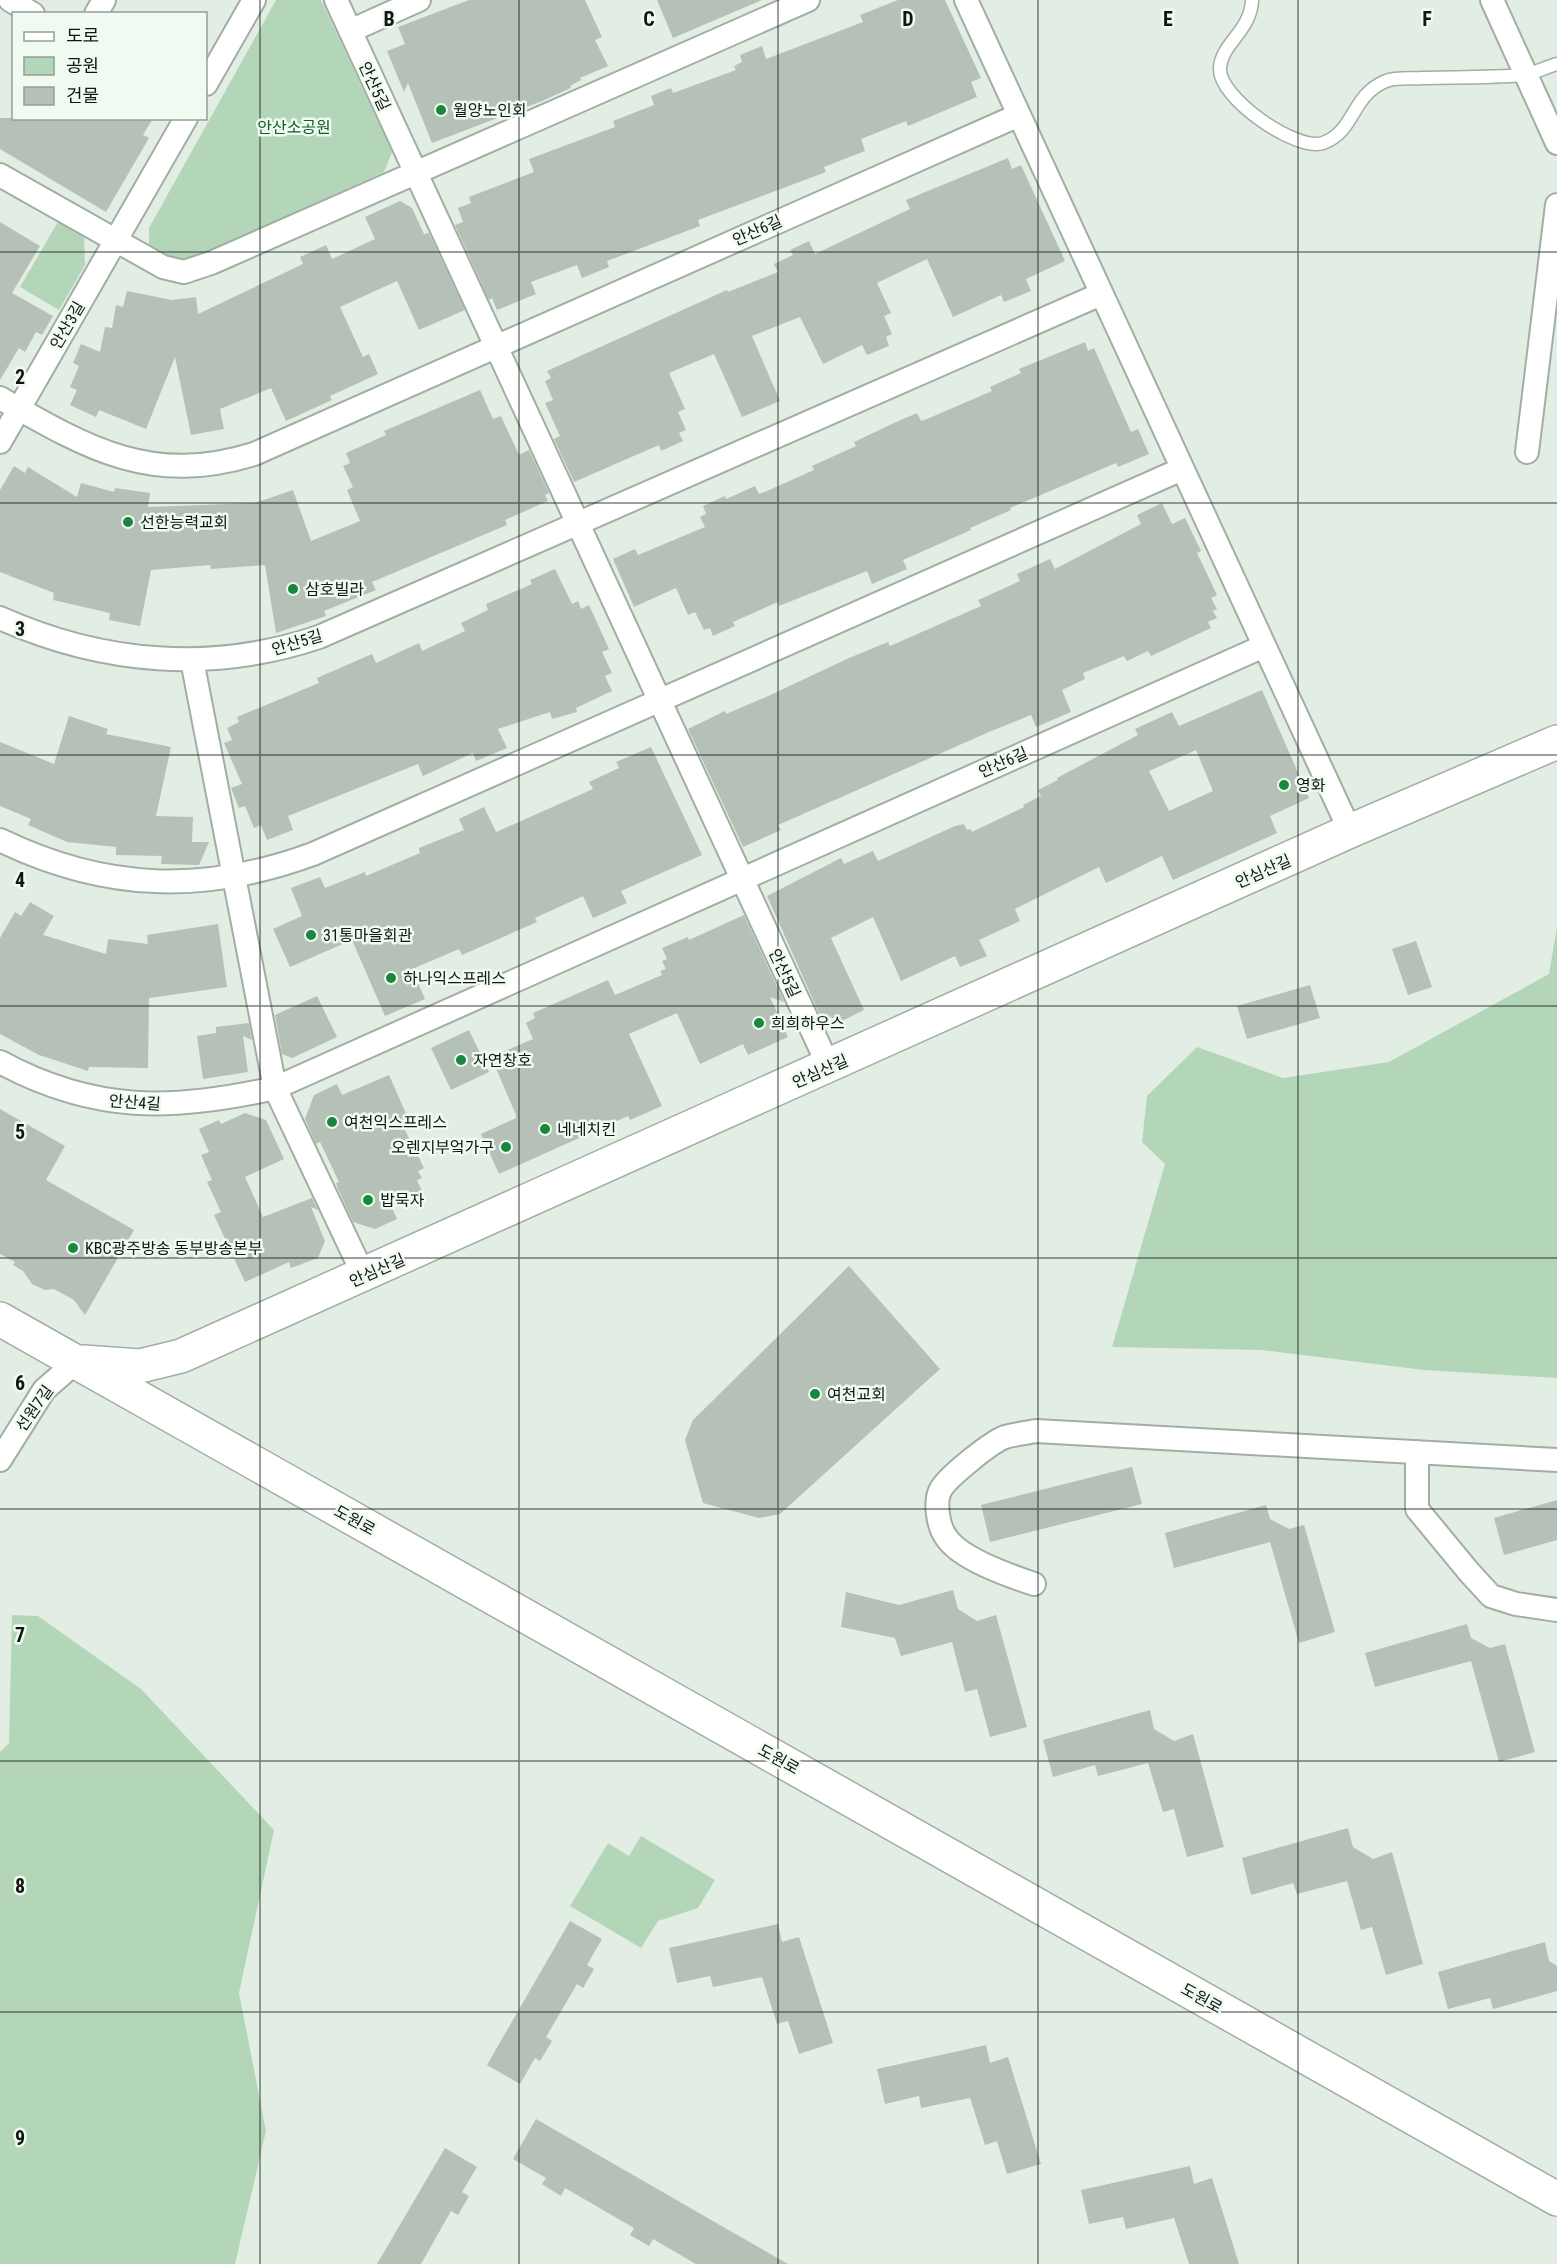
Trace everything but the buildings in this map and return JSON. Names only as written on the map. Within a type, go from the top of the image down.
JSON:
[{"type":"street","points":[[10,0],[30,12]]},
{"type":"street","points":[[207,82],[254,0]]},
{"type":"street","name":"안산5길","points":[[336,0],[829,1067]]},
{"type":"street","points":[[350,31],[418,0]]},
{"type":"street","points":[[0,175],[167,270],[178,272],[190,270],[808,0]]},
{"type":"street","points":[[966,0],[1350,831]]},
{"type":"street","points":[[1492,0],[1557,143]]},
{"type":"street","name":"안산6길","points":[[495,345],[1019,115]]},
{"type":"street","name":"안산3길","points":[[0,442],[9,404],[116,241],[185,120]]},
{"type":"street","points":[[1527,452],[1557,205]]},
{"type":"street","points":[[578,524],[1101,294]]},
{"type":"street","points":[[9,404],[110,455],[162,466],[212,465],[254,454],[495,345]]},
{"type":"street","points":[[0,840],[58,863],[118,878],[173,882],[234,878],[272,869],[313,854],[1182,469]]},
{"type":"street","name":"안산5길","points":[[0,618],[47,637],[94,650],[147,660],[192,660],[260,653],[319,637],[578,524]]},
{"type":"street","name":"안산6길","points":[[742,879],[1264,646]]},
{"type":"street","points":[[192,660],[275,1088],[364,1276]]},
{"type":"street","name":"안심산길","points":[[76,1362],[140,1366],[170,1360],[364,1276],[1350,831],[1557,742]]},
{"type":"street","points":[[275,1088],[742,879]]},
{"type":"street","name":"안산4길","points":[[0,1062],[64,1092],[123,1102],[200,1102],[275,1088]]},
{"type":"street","name":"도원로","points":[[0,1319],[1557,2199]]},
{"type":"street","name":"선원7길","points":[[0,1460],[44,1390],[76,1362]]},
{"type":"street","points":[[1034,1584],[1000,1573],[970,1556],[946,1538],[938,1515],[941,1489],[986,1447],[1004,1437],[1036,1431],[1557,1460]]},
{"type":"street","points":[[1417,1452],[1417,1509],[1469,1572],[1491,1596],[1516,1604],[1557,1610]]},
{"type":"lane","points":[[1252,0],[1250,18],[1221,61],[1220,77],[1236,100],[1265,122],[1308,144],[1320,144],[1335,136],[1348,122],[1361,97],[1389,80],[1526,75],[1557,64]]},
{"type":"green space","name":"안산소공원","points":[[276,0],[321,0],[392,152],[384,172],[191,260],[174,258],[149,245],[149,228]]},
{"type":"green space","points":[[59,220],[84,235],[85,265],[59,310],[20,287]]},
{"type":"green space","points":[[1557,927],[1557,1378],[1424,1370],[1261,1350],[1112,1347],[1165,1164],[1142,1142],[1147,1096],[1197,1047],[1283,1078],[1389,1062],[1549,974]]},
{"type":"green space","points":[[12,1615],[38,1616],[141,1689],[274,1830],[239,1993],[266,2131],[235,2264],[0,2264],[0,1752],[9,1743]]},
{"type":"green space","points":[[641,1836],[715,1880],[698,1908],[658,1921],[641,1948],[570,1906],[608,1843],[629,1856]]},
{"type":"place","name":"월양노인회","points":[[441,110]]},
{"type":"place","name":"선한능력교회","points":[[128,522]]},
{"type":"place","name":"삼호빌라","points":[[293,589]]},
{"type":"place","name":"영화","points":[[1284,785]]},
{"type":"place","name":"31통마을회관","points":[[311,935]]},
{"type":"place","name":"하나익스프레스","points":[[391,978]]},
{"type":"place","name":"희희하우스","points":[[759,1023]]},
{"type":"place","name":"자연창호","points":[[461,1060]]},
{"type":"place","name":"여천익스프레스","points":[[332,1122]]},
{"type":"place","name":"네네치킨","points":[[545,1129]]},
{"type":"place","name":"오렌지부엌가구","points":[[506,1147]]},
{"type":"place","name":"밥묵자","points":[[368,1200]]},
{"type":"place","name":"KBC광주방송 동부방송본부","points":[[73,1248]]},
{"type":"place","name":"여천교회","points":[[815,1394]]}]
